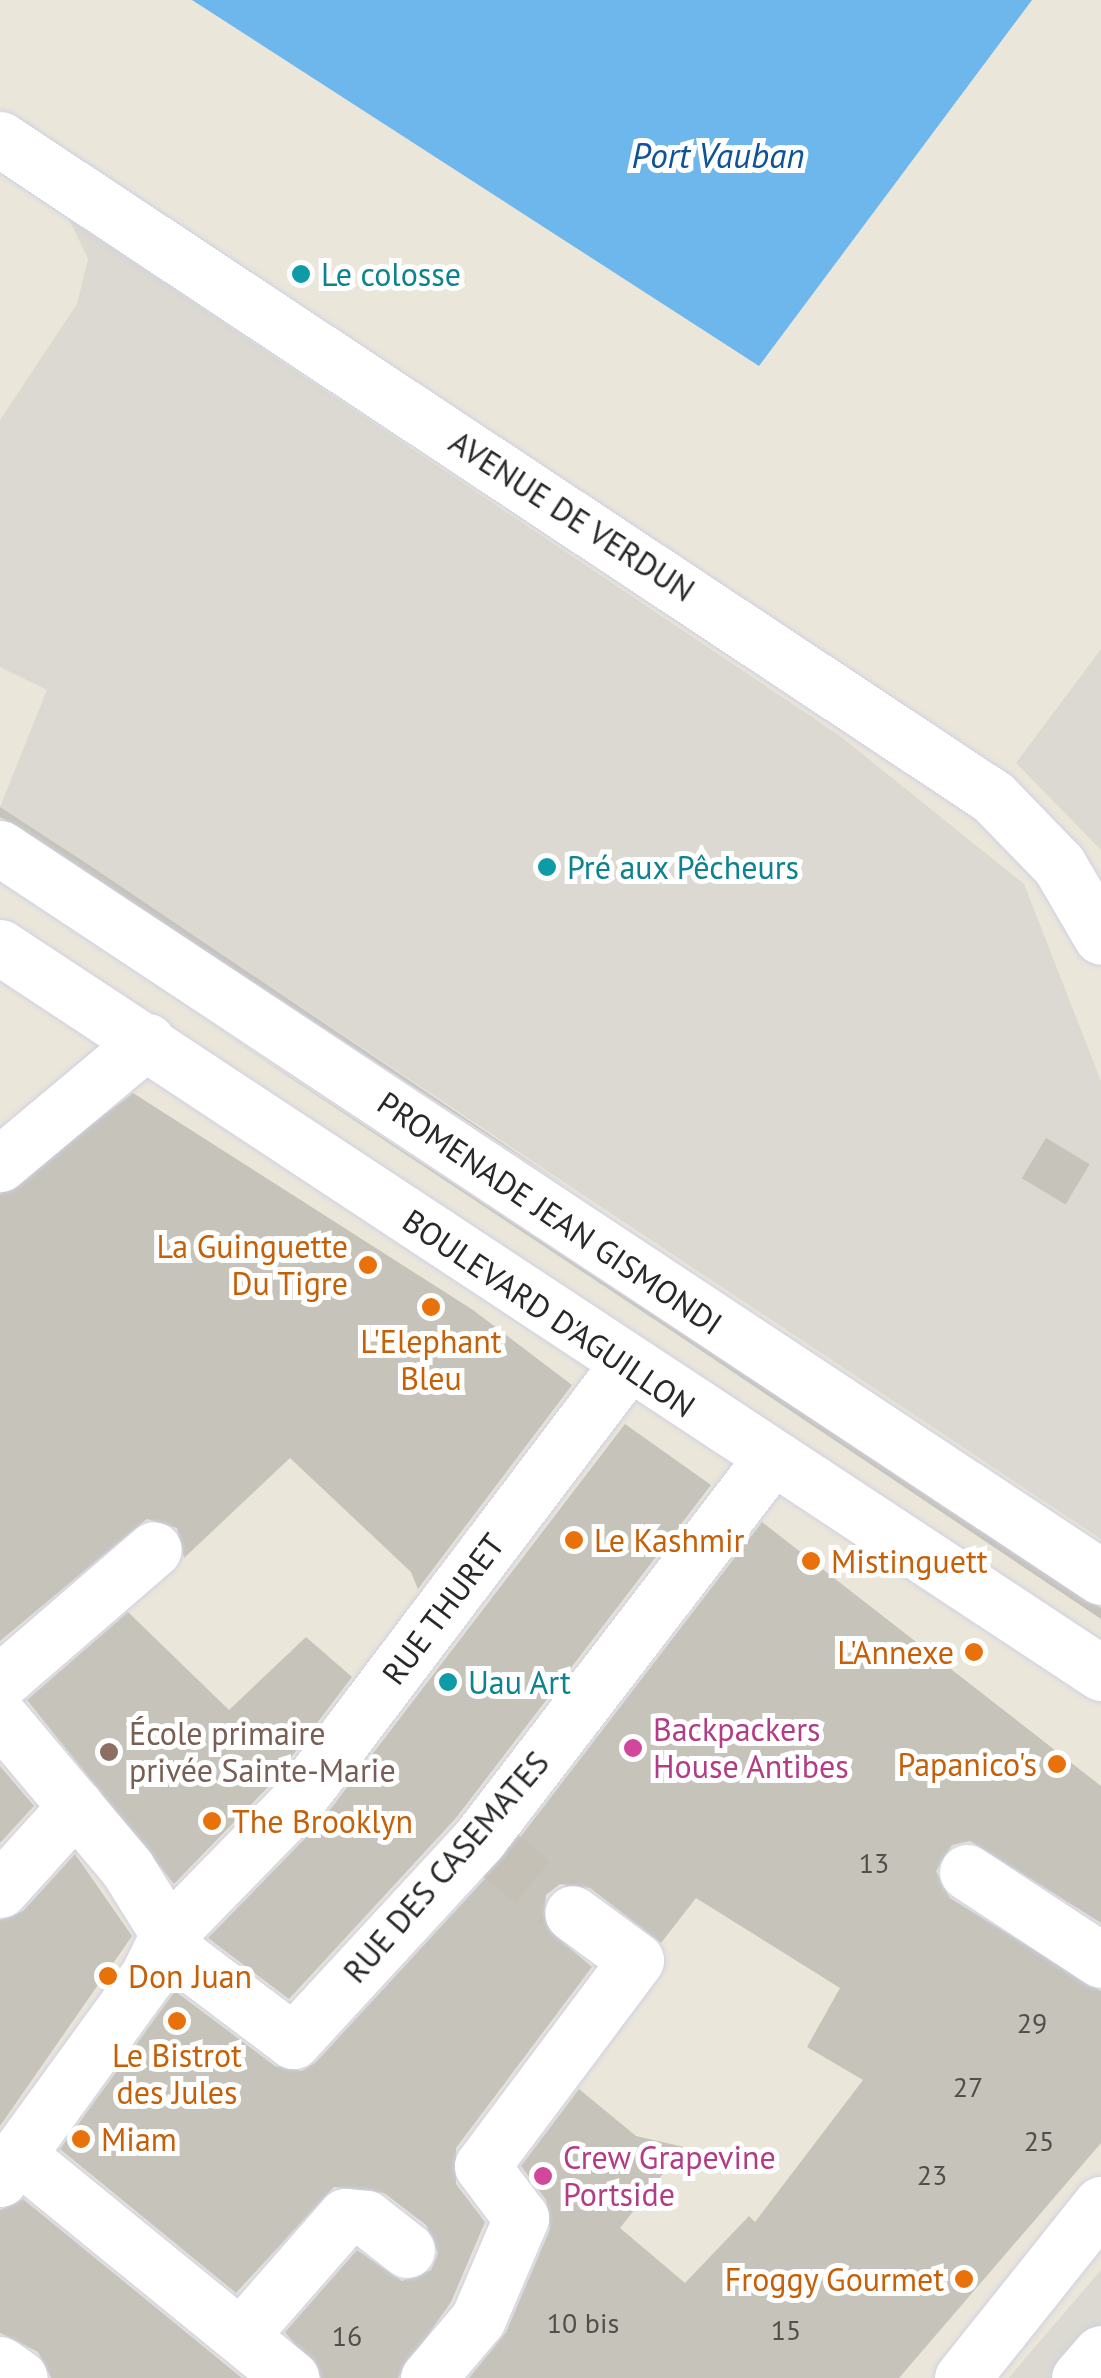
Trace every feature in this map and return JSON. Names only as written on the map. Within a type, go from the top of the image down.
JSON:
[{"type":"street","name":"AVENUE DE VERDUN","points":[[0,139],[993,797],[1059,865],[1101,937]]},
{"type":"street","name":"PROMENADE JEAN GISMONDI","points":[[0,848],[1101,1577]]},
{"type":"street","name":"BOULEVARD D'AGUILLON","points":[[0,947],[148,1041],[768,1462],[1101,1674]]},
{"type":"street","points":[[0,1164],[148,1041]]},
{"type":"street","name":"RUE THURET","points":[[9,2167],[168,1934],[294,1805],[626,1366]]},
{"type":"street","name":"RUE DES CASEMATES","points":[[168,1934],[182,1958],[293,2041],[486,1842],[768,1462]]},
{"type":"street","points":[[0,1682],[154,1550]]},
{"type":"street","points":[[0,1717],[76,1806],[168,1934]]},
{"type":"street","points":[[0,1890],[76,1806]]},
{"type":"street","points":[[967,1872],[1101,1960]]},
{"type":"street","points":[[428,2378],[478,2319],[521,2218],[482,2166],[596,2024],[636,1960],[572,1914]]},
{"type":"street","points":[[9,2167],[241,2336],[291,2378]]},
{"type":"street","points":[[962,2378],[1101,2204]]},
{"type":"street","points":[[241,2336],[346,2216],[366,2218],[407,2250]]},
{"type":"street","points":[[1079,2378],[1101,2353]]},
{"type":"street","points":[[0,2364],[20,2378]]},
{"type":"shaded area","name":"Pré aux Pêcheurs","points":[[69,219],[840,736],[1024,884],[1101,1081],[1101,1539],[0,807],[47,690],[0,667],[0,420],[77,304],[88,259]]},
{"type":"shaded area","points":[[1101,649],[1101,850],[1016,763]]},
{"type":"shaded area","points":[[1101,2270],[1101,2378],[1009,2378],[1028,2355]]},
{"type":"water","name":"Port Vauban","points":[[192,0],[1032,0],[759,366]]},
{"type":"building","points":[[0,807],[89,865],[566,1186],[0,817]]},
{"type":"building","points":[[211,1025],[1101,1608],[1101,1619],[678,1335]]},
{"type":"building","points":[[133,1093],[473,1310],[572,1385],[418,1589],[411,1572],[290,1458],[184,1558],[177,1528],[147,1519],[0,1641],[0,1194]]},
{"type":"building","points":[[1046,1138],[1090,1164],[1066,1205],[1022,1178]]},
{"type":"building","points":[[625,1424],[711,1485],[456,1818],[289,1999],[208,1938],[319,1824]]},
{"type":"building","points":[[762,1522],[1101,1786],[1101,1923],[970,1841],[952,1845],[936,1871],[950,1898],[1101,1991],[1101,2143],[899,2378],[469,2378],[506,2332],[550,2229],[546,2200],[521,2166],[579,2089],[636,2136],[684,2147],[620,2228],[685,2283],[749,2216],[755,2222],[863,2080],[807,2047],[840,1988],[696,1898],[661,1943],[590,1888],[560,1884],[546,1895],[543,1925],[592,1967],[456,2148],[456,2184],[485,2222],[451,2302],[398,2378],[321,2378],[285,2332],[357,2250],[402,2281],[431,2270],[438,2253],[426,2225],[384,2193],[334,2187],[236,2293],[60,2149],[175,1991],[275,2066],[302,2071],[316,2062],[505,1857]]},
{"type":"building","points":[[128,1612],[229,1710],[306,1637],[352,1677],[270,1785],[174,1884],[27,1700]]},
{"type":"building","points":[[0,1766],[34,1806],[0,1843]]},
{"type":"building","points":[[75,1854],[132,1936],[0,2126],[0,1920],[23,1911]]},
{"type":"building","points":[[23,2199],[242,2378],[51,2378],[38,2352],[0,2333],[0,2210]]},
{"type":"tunnel","points":[[490,1847],[572,1913]]},
{"type":"place","name":"Le colosse","points":[[301,274]]},
{"type":"place","name":"Pré aux Pêcheurs","points":[[547,867]]},
{"type":"place","name":"La Guinguette Du Tigre","points":[[368,1265]]},
{"type":"place","name":"L'Elephant Bleu","points":[[431,1307]]},
{"type":"place","name":"Le Kashmir","points":[[574,1540]]},
{"type":"place","name":"Mistinguett","points":[[811,1561]]},
{"type":"place","name":"L'Annexe","points":[[974,1652]]},
{"type":"place","name":"Uau Art","points":[[448,1682]]},
{"type":"place","name":"Backpackers House Antibes","points":[[633,1748]]},
{"type":"place","name":"École primaire privée Sainte-Marie","points":[[109,1752]]},
{"type":"place","name":"Papanico's","points":[[1057,1764]]},
{"type":"place","name":"The Brooklyn","points":[[212,1821]]},
{"type":"place","name":"Don Juan","points":[[108,1976]]},
{"type":"place","name":"Le Bistrot des Jules","points":[[177,2021]]},
{"type":"place","name":"Miam","points":[[81,2139]]},
{"type":"place","name":"Crew Grapevine Portside","points":[[543,2176]]},
{"type":"place","name":"Froggy Gourmet","points":[[964,2279]]}]
